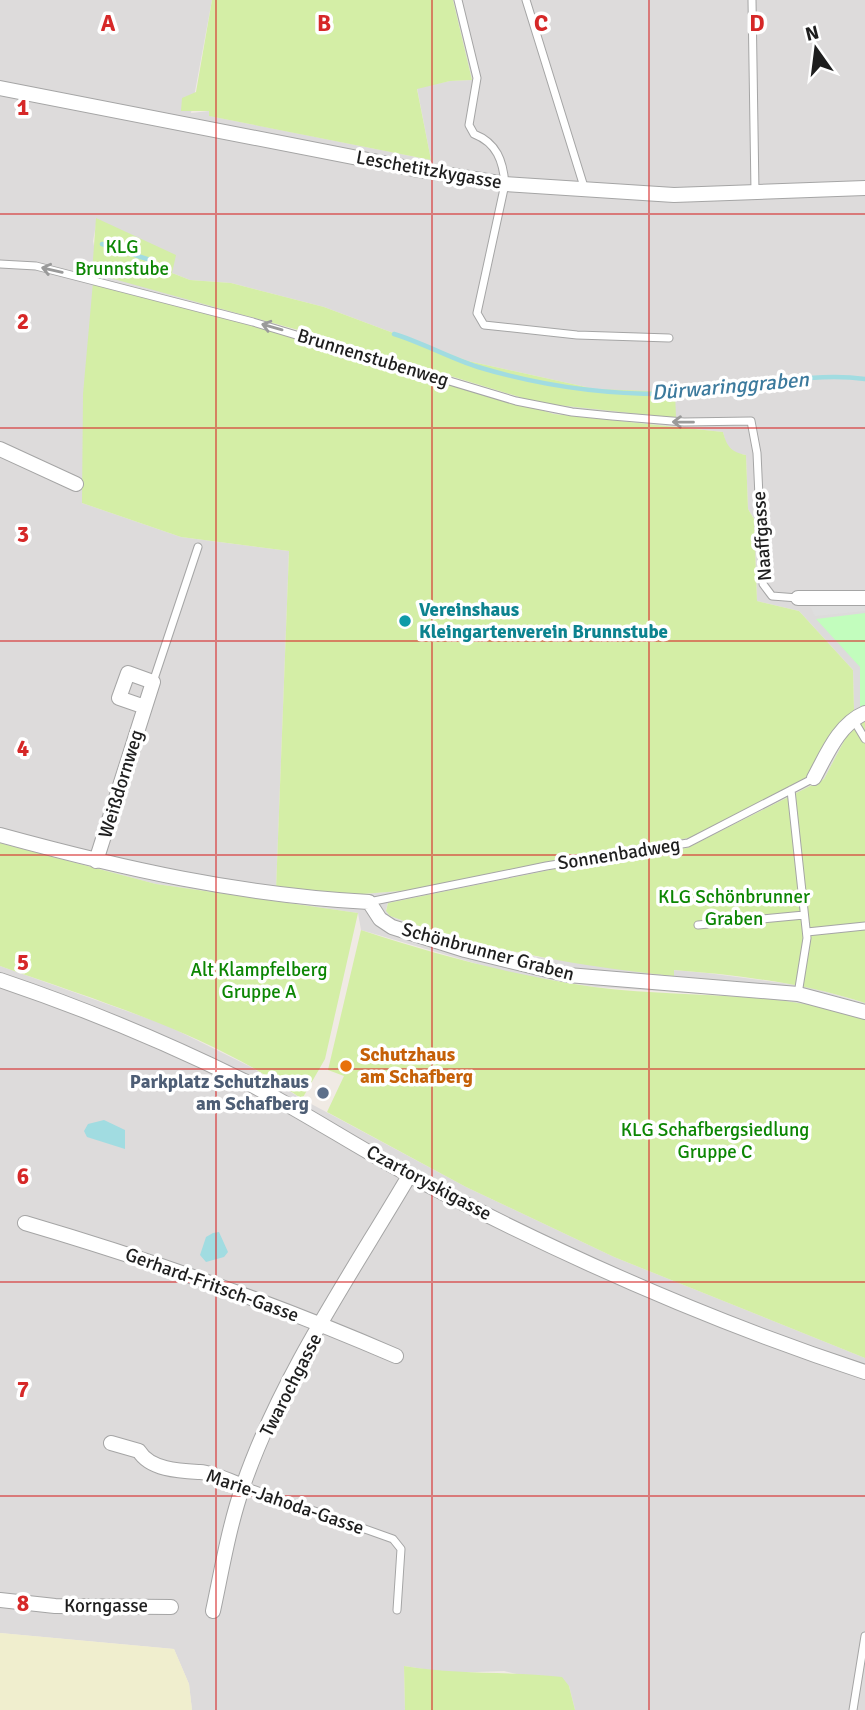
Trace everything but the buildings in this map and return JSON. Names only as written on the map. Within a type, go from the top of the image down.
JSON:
[{"type":"street","name":"Leschetitzkygasse","points":[[0,88],[414,169],[505,184],[674,195],[865,188]]},
{"type":"street","points":[[0,449],[76,484]]},
{"type":"street","name":"Naaffgasse","points":[[797,598],[865,598]]},
{"type":"street","name":"Weißdornweg","points":[[96,861],[153,682],[128,673],[118,698],[145,707]]},
{"type":"street","name":"Sonnenbadweg","points":[[814,778],[838,736],[859,716]]},
{"type":"street","points":[[0,835],[96,861],[219,886],[369,902]]},
{"type":"street","name":"Schönbrunner Graben","points":[[369,902],[380,919],[392,928],[465,950],[568,975],[798,994],[862,1008]]},
{"type":"street","name":"Czartoryskigasse","points":[[0,980],[76,1007],[244,1082],[410,1176],[484,1214],[669,1297],[804,1352],[865,1372]]},
{"type":"street","name":"Twarochgasse","points":[[213,1611],[243,1486],[286,1387],[410,1176]]},
{"type":"street","name":"Gerhard-Fritsch-Gasse","points":[[25,1223],[119,1252],[321,1324],[396,1356]]},
{"type":"street","name":"Marie-Jahoda-Gasse","points":[[111,1443],[139,1451],[144,1460],[187,1474],[201,1472],[243,1486]]},
{"type":"street","name":"Korngasse","points":[[0,1600],[55,1606],[171,1607]]},
{"type":"lane","points":[[458,0],[477,78],[469,125],[474,134],[486,139],[497,151],[503,165],[505,184],[477,313],[484,325],[577,335],[669,338]]},
{"type":"lane","points":[[526,0],[585,190]]},
{"type":"lane","points":[[752,0],[755,192]]},
{"type":"lane","name":"Brunnenstubenweg","points":[[0,264],[36,266],[99,281],[332,344],[457,384],[550,408],[684,422],[751,421]]},
{"type":"lane","name":"Naaffgasse","points":[[751,421],[757,453],[763,584],[772,596],[797,598]]},
{"type":"lane","name":"Weißdornweg","points":[[153,682],[198,547]]},
{"type":"lane","points":[[859,716],[865,739]]},
{"type":"lane","name":"Sonnenbadweg","points":[[369,902],[546,866],[688,843],[814,778]]},
{"type":"lane","points":[[791,790],[807,932],[798,994]]},
{"type":"lane","points":[[698,925],[804,915]]},
{"type":"lane","points":[[807,932],[865,926]]},
{"type":"lane","name":"Marie-Jahoda-Gasse","points":[[243,1486],[393,1539],[401,1549],[397,1610]]},
{"type":"lane","points":[[853,1710],[865,1636]]},
{"type":"shaded area","points":[[0,0],[212,0],[191,113],[209,111],[210,116],[431,160],[417,88],[450,81],[472,80],[453,0],[865,0],[865,718],[854,722],[824,779],[687,848],[618,856],[388,903],[386,910],[390,916],[429,930],[517,954],[674,976],[673,970],[805,986],[865,1003],[865,1019],[752,997],[596,987],[512,974],[361,930],[358,913],[156,884],[0,843]],"holes":[[[97,219],[172,273],[190,280],[231,283],[324,307],[468,361],[595,389],[633,392],[676,417],[539,403],[247,316],[95,251],[93,241]],[[245,325],[359,355],[554,414],[723,432],[726,444],[734,453],[746,455],[748,509],[754,519],[757,601],[799,611],[853,670],[854,710],[637,847],[546,862],[425,889],[325,897],[276,890],[289,551],[181,537],[82,503]]]},
{"type":"shaded area","points":[[865,603],[865,611],[815,616],[810,607]]},
{"type":"shaded area","points":[[0,966],[166,1025],[251,1067],[302,1099],[466,1187],[614,1257],[865,1358],[865,1710],[575,1710],[569,1686],[504,1671],[450,1673],[404,1666],[405,1710],[192,1710],[189,1684],[174,1649],[0,1633]]},
{"type":"shaded area","points":[[0,1633],[174,1649],[189,1684],[192,1710],[0,1710]]},
{"type":"green space","points":[[212,0],[453,0],[472,80],[450,81],[417,89],[431,160],[209,116],[209,111],[181,111],[182,98],[196,92]]},
{"type":"green space","name":"KLG Brunnstube","points":[[96,218],[176,255],[172,273],[190,280],[231,283],[324,307],[468,361],[595,389],[675,392],[676,418],[539,403],[316,335],[92,273]]},
{"type":"green space","name":"KLG Brunnstube","points":[[93,282],[359,355],[554,414],[723,432],[730,448],[746,455],[748,509],[754,519],[757,601],[799,611],[853,670],[854,710],[807,777],[694,837],[546,862],[425,889],[325,897],[276,890],[289,551],[181,537],[82,503],[83,394]]},
{"type":"green space","points":[[865,613],[865,705],[860,707],[860,667],[816,619]]},
{"type":"green space","name":"KLG Schönbrunner Graben","points":[[865,718],[865,1003],[818,990],[746,977],[674,970],[674,976],[530,955],[425,928],[390,916],[386,911],[388,903],[618,856],[687,848],[824,779],[854,722]]},
{"type":"green space","name":"Alt Klampfelberg Gruppe A","points":[[0,843],[156,884],[358,913],[325,1059],[302,1099],[267,1076],[194,1038],[117,1007],[0,966]]},
{"type":"green space","name":"KLG Schafbergsiedlung Gruppe C","points":[[361,930],[476,964],[535,977],[628,991],[731,996],[798,1003],[865,1019],[865,1358],[614,1257],[466,1187],[327,1112],[344,1076],[328,1070]]},
{"type":"green space","points":[[404,1666],[444,1671],[562,1677],[569,1686],[575,1710],[405,1710]]},
{"type":"water","points":[[104,1120],[125,1130],[125,1149],[87,1137],[84,1131],[88,1124]]},
{"type":"water","points":[[219,1232],[228,1252],[224,1257],[206,1262],[200,1255],[206,1237]]},
{"type":"waterway","name":"Dürwaringgraben","points":[[102,244],[153,261]]},
{"type":"waterway","name":"Dürwaringgraben","points":[[394,334],[502,374],[600,391],[698,393],[793,380],[841,377],[865,379]]},
{"type":"place","name":"Vereinshaus Kleingartenverein Brunnstube","points":[[405,621]]},
{"type":"place","name":"Schutzhaus am Schafberg","points":[[346,1066]]},
{"type":"place","name":"Parkplatz Schutzhaus am Schafberg","points":[[323,1093]]}]
